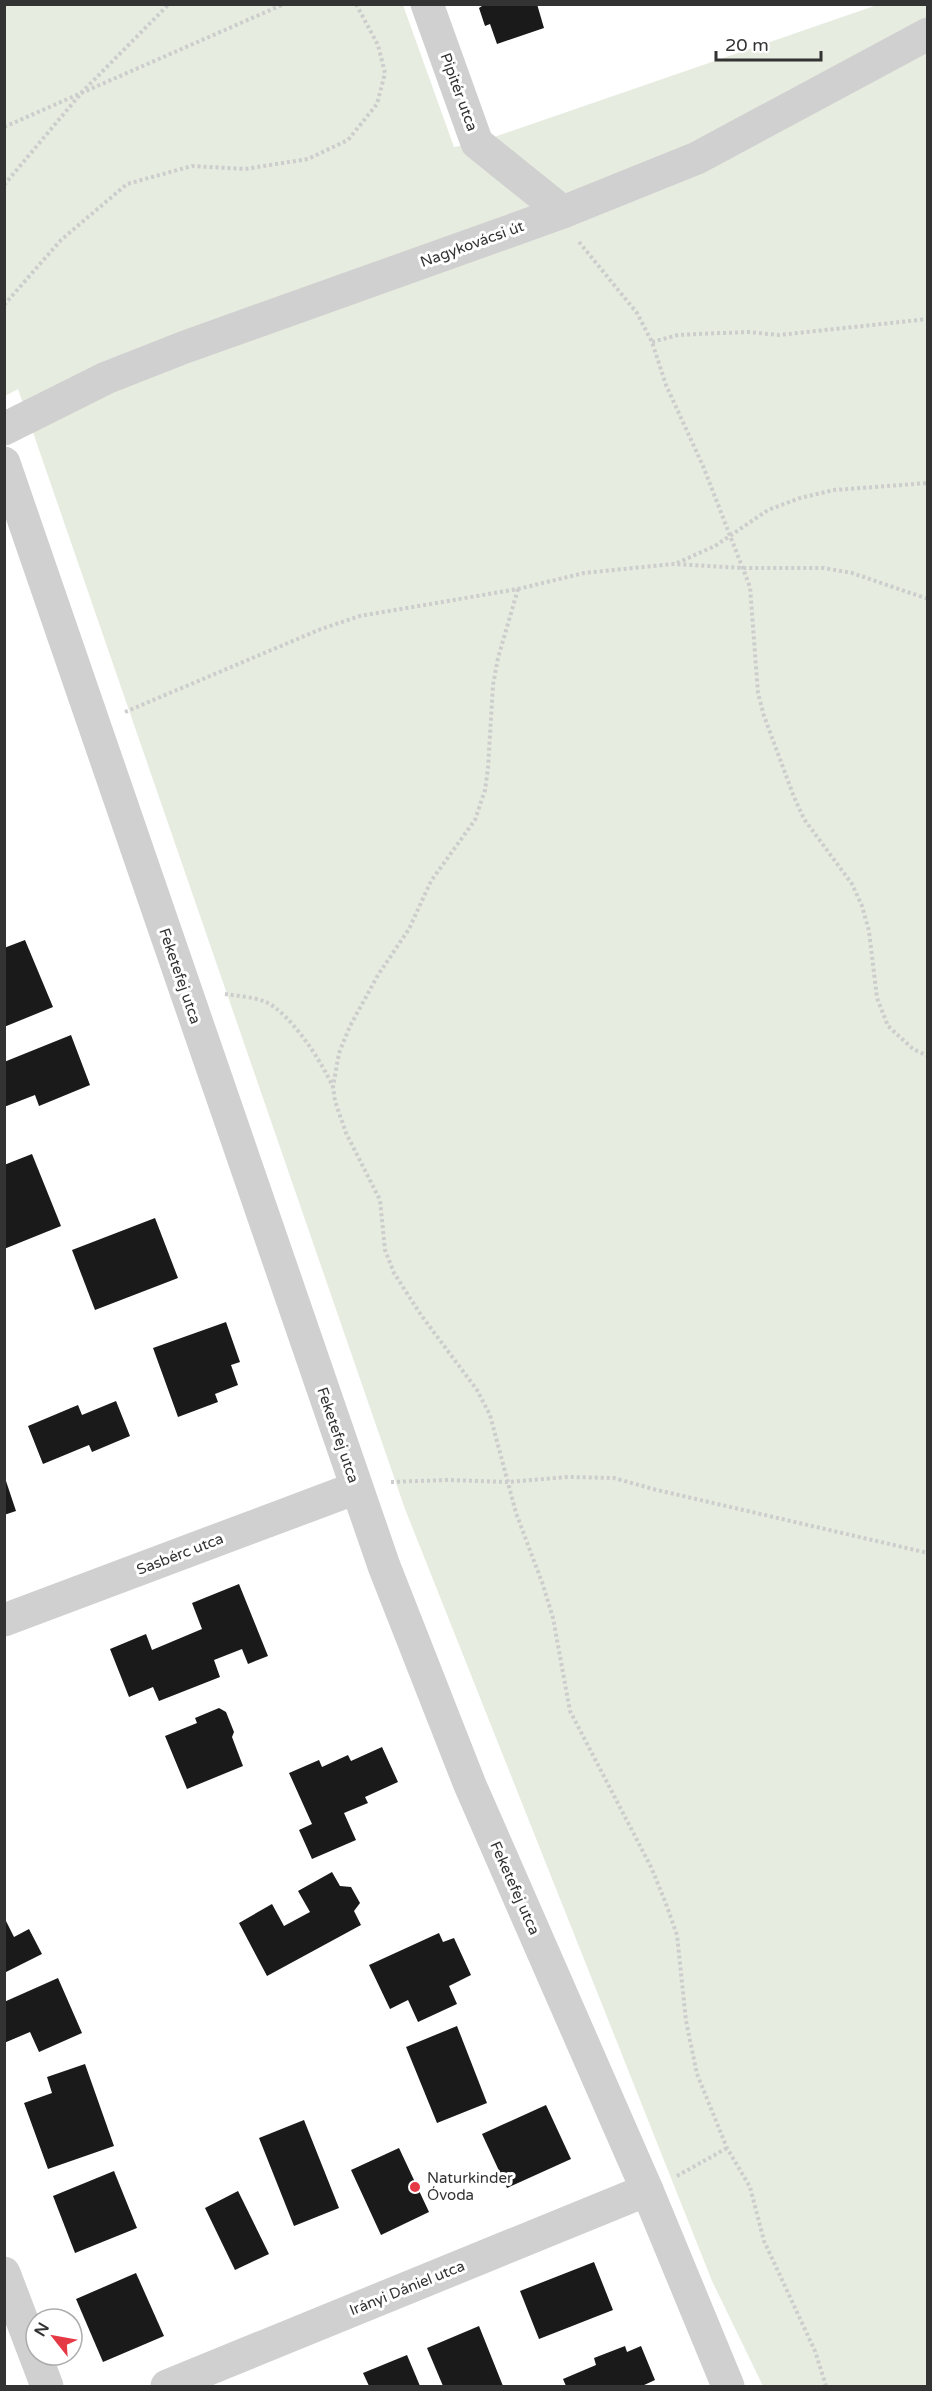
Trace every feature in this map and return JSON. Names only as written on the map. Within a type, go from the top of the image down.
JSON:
[{"type":"street","name":"Pipitér utca","points":[[427,4],[477,143],[563,212]]},
{"type":"street","name":"Nagykovácsi út","points":[[4,429],[106,378],[185,347],[563,212],[698,158],[927,34]]},
{"type":"street","name":"Feketefej utca","points":[[4,463],[356,1488],[470,1785],[647,2190],[728,2386]]},
{"type":"street","name":"Sasbérc utca","points":[[4,1620],[356,1488]]},
{"type":"street","name":"Irányi Dániel utca","points":[[167,2386],[647,2190]]},
{"type":"street","points":[[4,2273],[47,2386]]},
{"type":"path","points":[[4,185],[83,91],[169,4]]},
{"type":"path","points":[[4,127],[284,4]]},
{"type":"path","points":[[4,306],[61,240],[127,184],[192,166],[245,169],[308,159],[348,140],[377,104],[385,73],[378,45],[356,4]]},
{"type":"path","points":[[563,212],[579,243],[637,313],[652,342],[666,385],[699,457],[743,568],[753,602],[758,693],[771,736],[804,819],[852,884],[862,906],[881,1013],[888,1026],[899,1038],[912,1049],[927,1056]]},
{"type":"path","points":[[652,342],[688,334],[748,332],[790,334],[927,319]]},
{"type":"path","points":[[673,564],[696,556],[768,510],[800,498],[834,490],[927,483]]},
{"type":"path","points":[[129,711],[321,629],[360,616],[518,589],[584,573],[673,564],[743,568],[790,567],[843,571],[927,598]]},
{"type":"path","points":[[333,1087],[339,1053],[364,998],[409,928],[431,880],[475,820],[485,790],[493,685],[498,658],[518,589]]},
{"type":"path","points":[[188,999],[217,993],[268,1003],[282,1014],[312,1050],[333,1087],[338,1112],[346,1133],[380,1200],[385,1250],[394,1273],[421,1315],[477,1390],[490,1414],[507,1482],[553,1618],[570,1711],[651,1867],[677,1935],[686,2021],[693,2058],[727,2148],[750,2187],[764,2241],[815,2351],[826,2386]]},
{"type":"path","points":[[356,1488],[395,1481],[507,1482],[569,1477],[614,1478],[927,1553]]},
{"type":"path","points":[[647,2190],[727,2148]]},
{"type":"shaded area","points":[[5,5],[403,5],[454,147],[477,143],[877,5],[927,5],[927,2386],[763,2386],[712,2281],[405,1509],[18,389],[5,396]]},
{"type":"building","points":[[485,4],[537,4],[544,28],[497,44],[490,24],[485,26],[479,8]]},
{"type":"building","points":[[25,940],[53,1007],[4,1027],[4,948]]},
{"type":"building","points":[[71,1035],[90,1085],[39,1106],[35,1095],[4,1107],[4,1062]]},
{"type":"building","points":[[32,1154],[61,1226],[4,1249],[4,1165]]},
{"type":"building","points":[[155,1218],[178,1278],[95,1310],[72,1250]]},
{"type":"building","points":[[226,1322],[240,1362],[231,1365],[238,1385],[215,1394],[218,1402],[178,1417],[153,1348]]},
{"type":"building","points":[[116,1401],[130,1436],[92,1452],[89,1445],[43,1464],[28,1426],[78,1405],[82,1415]]},
{"type":"building","points":[[4,1475],[16,1511],[4,1515]]},
{"type":"building","points":[[239,1584],[268,1656],[248,1664],[242,1649],[214,1660],[220,1677],[159,1701],[153,1687],[129,1697],[110,1649],[146,1634],[152,1650],[202,1629],[192,1603]]},
{"type":"building","points":[[219,1708],[226,1712],[243,1766],[187,1789],[165,1736],[197,1723],[195,1718]]},
{"type":"building","points":[[382,1747],[398,1782],[365,1797],[368,1803],[344,1813],[356,1840],[312,1859],[299,1830],[312,1824],[289,1773],[319,1760],[322,1767],[348,1755],[351,1761]]},
{"type":"building","points":[[332,1872],[340,1886],[351,1887],[360,1903],[354,1911],[361,1925],[267,1976],[239,1923],[272,1904],[284,1926],[310,1912],[298,1891]]},
{"type":"building","points":[[4,1917],[14,1937],[29,1929],[42,1954],[4,1973]]},
{"type":"building","points":[[439,1933],[443,1942],[454,1938],[471,1975],[449,1986],[457,2004],[418,2022],[408,2000],[390,2009],[369,1965]]},
{"type":"building","points":[[58,1978],[82,2033],[39,2052],[30,2032],[4,2043],[4,2002]]},
{"type":"building","points":[[457,2026],[487,2103],[437,2123],[406,2047]]},
{"type":"building","points":[[85,2064],[114,2146],[48,2169],[24,2103],[52,2093],[47,2077]]},
{"type":"building","points":[[546,2105],[571,2159],[507,2188],[482,2134]]},
{"type":"building","points":[[304,2120],[339,2208],[294,2226],[259,2138]]},
{"type":"building","points":[[399,2148],[429,2212],[381,2235],[351,2170]]},
{"type":"building","points":[[114,2171],[137,2228],[75,2253],[53,2196]]},
{"type":"building","points":[[238,2191],[269,2254],[235,2270],[205,2208]]},
{"type":"building","points":[[594,2262],[613,2310],[539,2339],[520,2291]]},
{"type":"building","points":[[136,2273],[164,2336],[103,2362],[84,2318],[84,2307],[79,2307],[76,2299]]},
{"type":"building","points":[[479,2326],[503,2386],[443,2386],[427,2348]]},
{"type":"building","points":[[625,2346],[627,2352],[641,2346],[655,2380],[642,2386],[566,2386],[563,2379],[596,2365],[594,2358]]},
{"type":"building","points":[[407,2355],[420,2386],[369,2386],[363,2373]]},
{"type":"place","name":"Naturkinder Óvoda","points":[[415,2187]]}]
